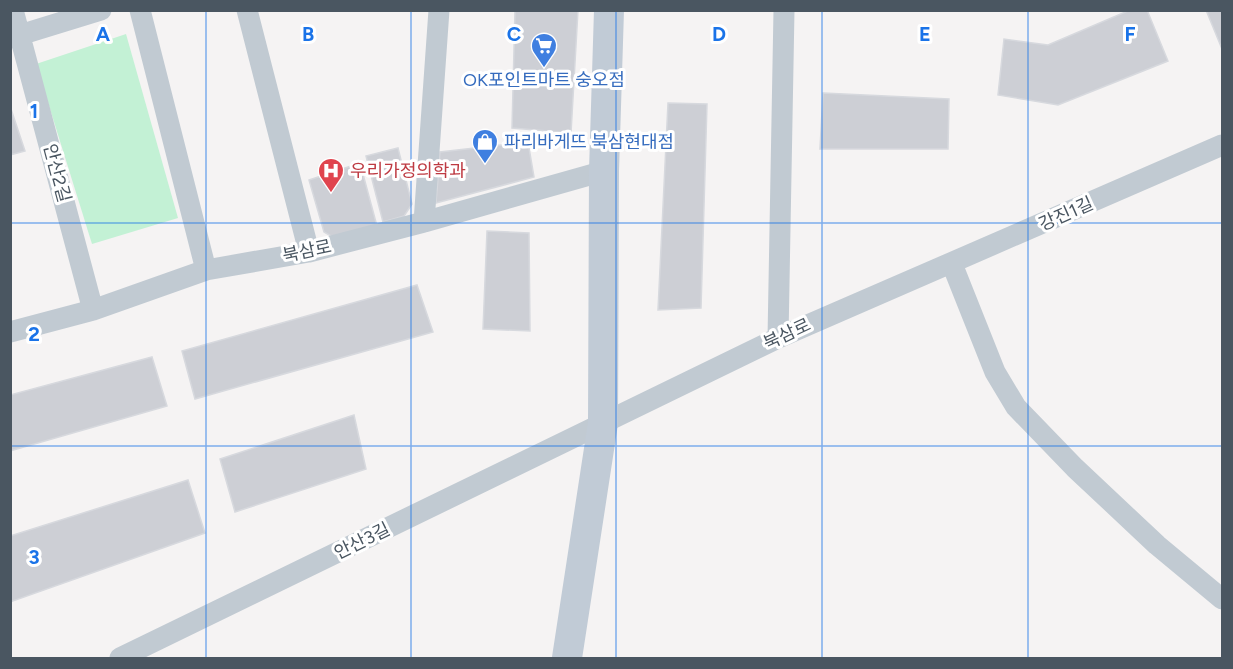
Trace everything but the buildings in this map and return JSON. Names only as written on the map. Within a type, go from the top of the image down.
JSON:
[{"type":"street","name":"안산2길","points":[[13,10],[16,37],[93,310]]},
{"type":"street","points":[[16,37],[101,10]]},
{"type":"street","points":[[140,10],[206,270]]},
{"type":"street","points":[[247,10],[309,252]]},
{"type":"street","points":[[424,222],[439,10]]},
{"type":"street","points":[[567,658],[603,423],[604,171],[609,10]]},
{"type":"street","points":[[778,338],[784,10]]},
{"type":"street","name":"강진1길","points":[[909,280],[952,264],[1222,145]]},
{"type":"street","name":"북삼로","points":[[10,332],[93,310],[206,270],[309,252],[604,171]]},
{"type":"street","points":[[952,264],[995,372],[1016,407],[1108,499],[1222,599]]},
{"type":"street","name":"북삼로","points":[[603,423],[778,338],[909,280]]},
{"type":"street","name":"안산3길","points":[[120,658],[603,423]]},
{"type":"street","points":[[575,606],[578,631],[591,658]]},
{"type":"green space","points":[[126,34],[178,218],[92,244],[36,64]]},
{"type":"place","name":"OK포인트마트 숭오점","points":[[544,69]]},
{"type":"place","name":"파리바게뜨 북삼현대점","points":[[485,165]]},
{"type":"place","name":"우리가정의학과","points":[[331,194]]}]
